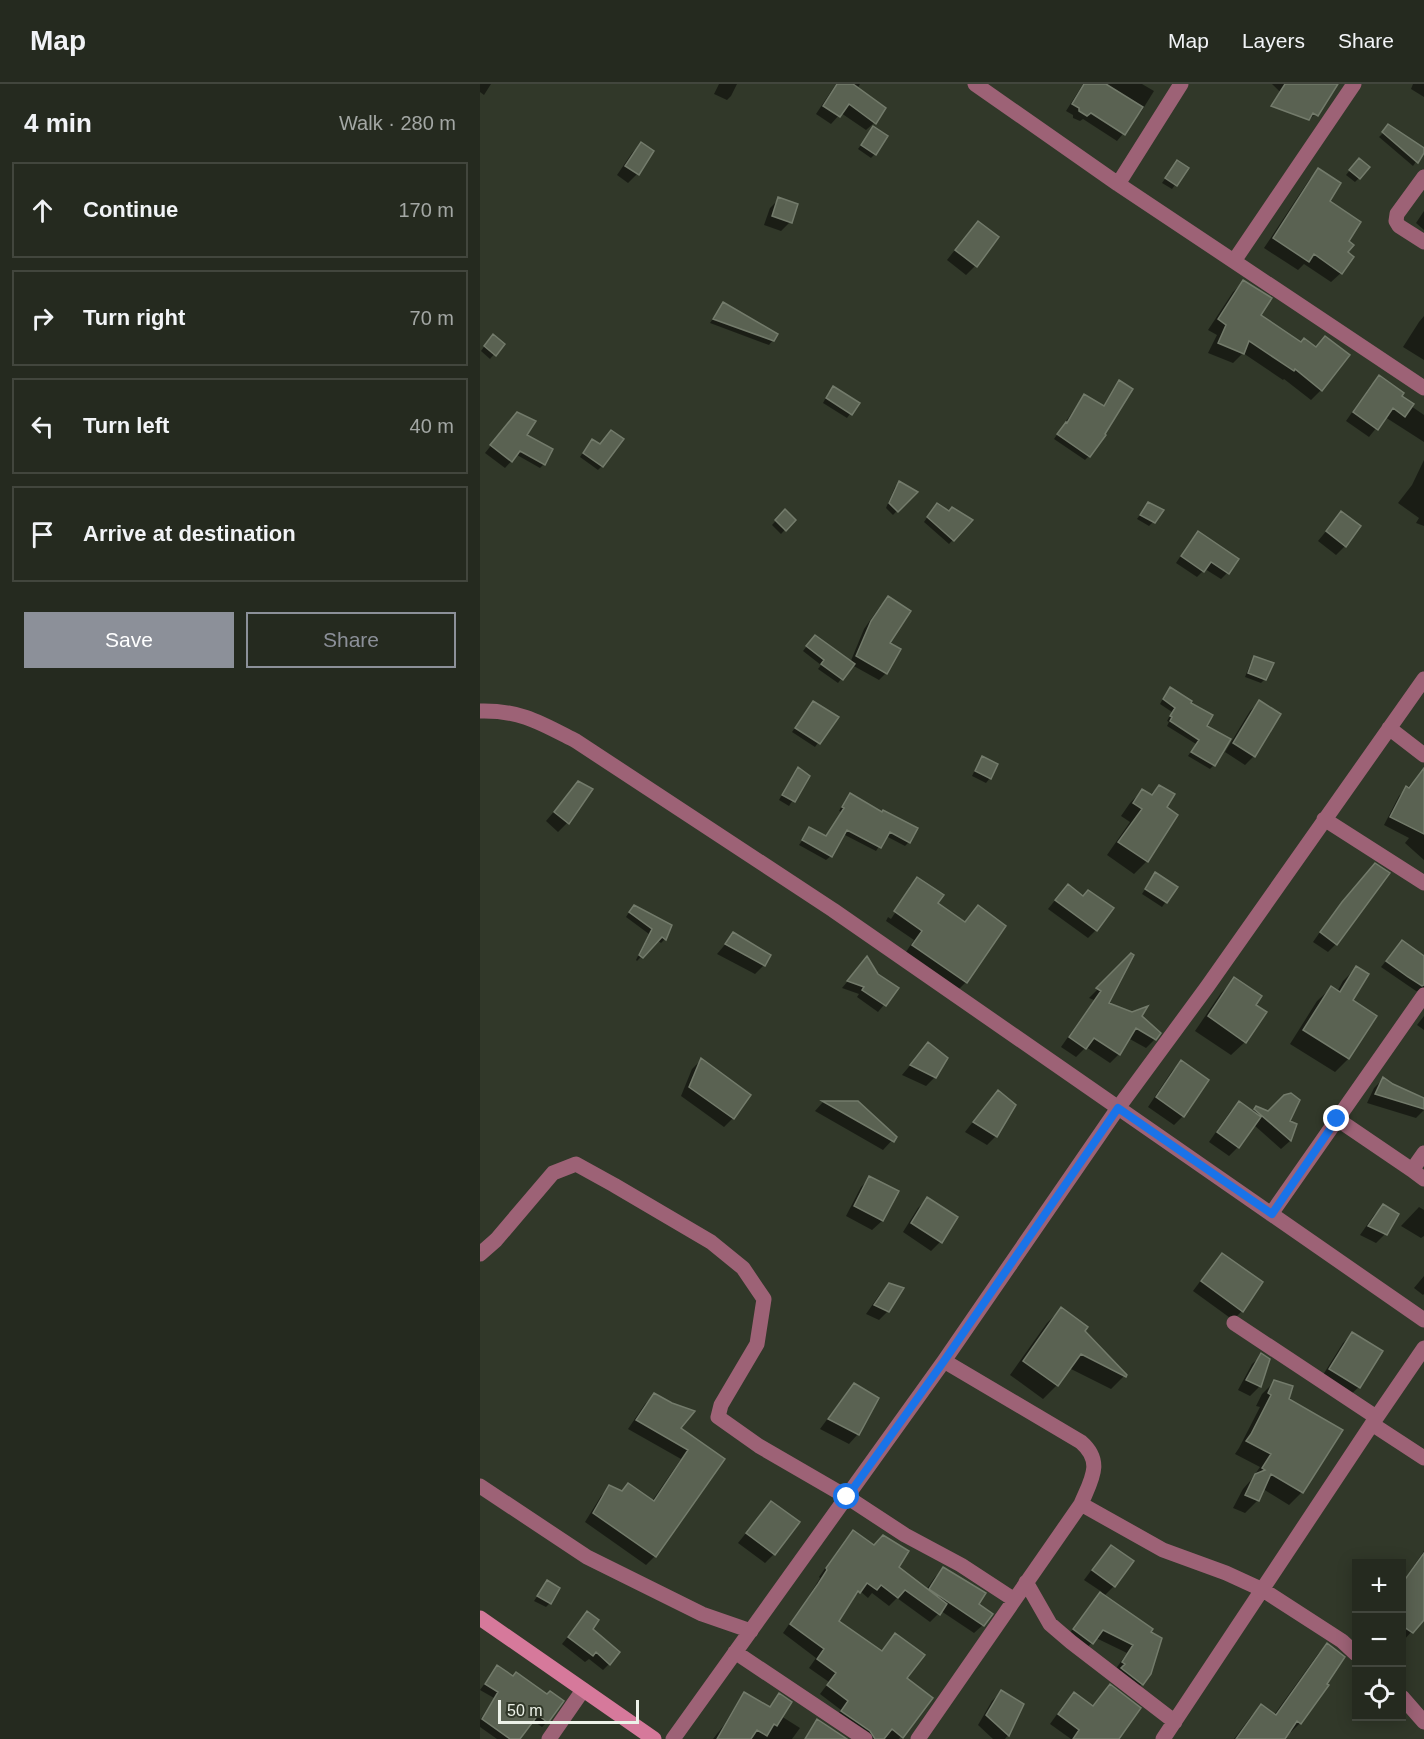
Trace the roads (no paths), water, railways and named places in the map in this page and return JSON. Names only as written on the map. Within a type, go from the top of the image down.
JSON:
[{"type":"street","points":[[975,84],[1118,184],[1424,387]]},
{"type":"street","points":[[1118,184],[1181,84]]},
{"type":"street","points":[[1234,261],[1354,84]]},
{"type":"street","points":[[1424,177],[1397,214],[1396,221],[1399,226],[1424,242]]},
{"type":"street","points":[[673,1739],[944,1361],[1118,1108],[1207,987],[1424,679]]},
{"type":"street","points":[[480,711],[501,711],[536,720],[576,741],[834,910],[1424,1320]]},
{"type":"street","points":[[1389,728],[1424,755]]},
{"type":"street","points":[[1324,819],[1424,883]]},
{"type":"street","points":[[1272,1214],[1424,996]]},
{"type":"street","points":[[1337,1119],[1418,1174],[1424,1154]]},
{"type":"street","points":[[480,1254],[496,1240],[552,1173],[576,1164],[711,1242],[743,1268],[764,1299],[757,1344],[721,1405],[718,1418],[759,1446],[847,1497],[905,1535],[961,1565],[1013,1599]]},
{"type":"street","points":[[1234,1323],[1424,1458]]},
{"type":"street","points":[[1163,1739],[1424,1348]]},
{"type":"street","points":[[918,1739],[1081,1504],[1094,1470],[1095,1461],[1091,1450],[1081,1442],[944,1361]]},
{"type":"street","points":[[480,1486],[587,1557],[702,1614],[751,1631]]},
{"type":"street","points":[[1081,1504],[1163,1550],[1226,1573],[1263,1590],[1342,1641],[1352,1650]]},
{"type":"street","points":[[1026,1582],[1050,1624],[1175,1722]]},
{"type":"street","points":[[480,1617],[654,1739]]},
{"type":"street","points":[[735,1652],[865,1739]]},
{"type":"street","points":[[549,1739],[583,1690]]},
{"type":"street","points":[[1406,1702],[1424,1722]]}]
